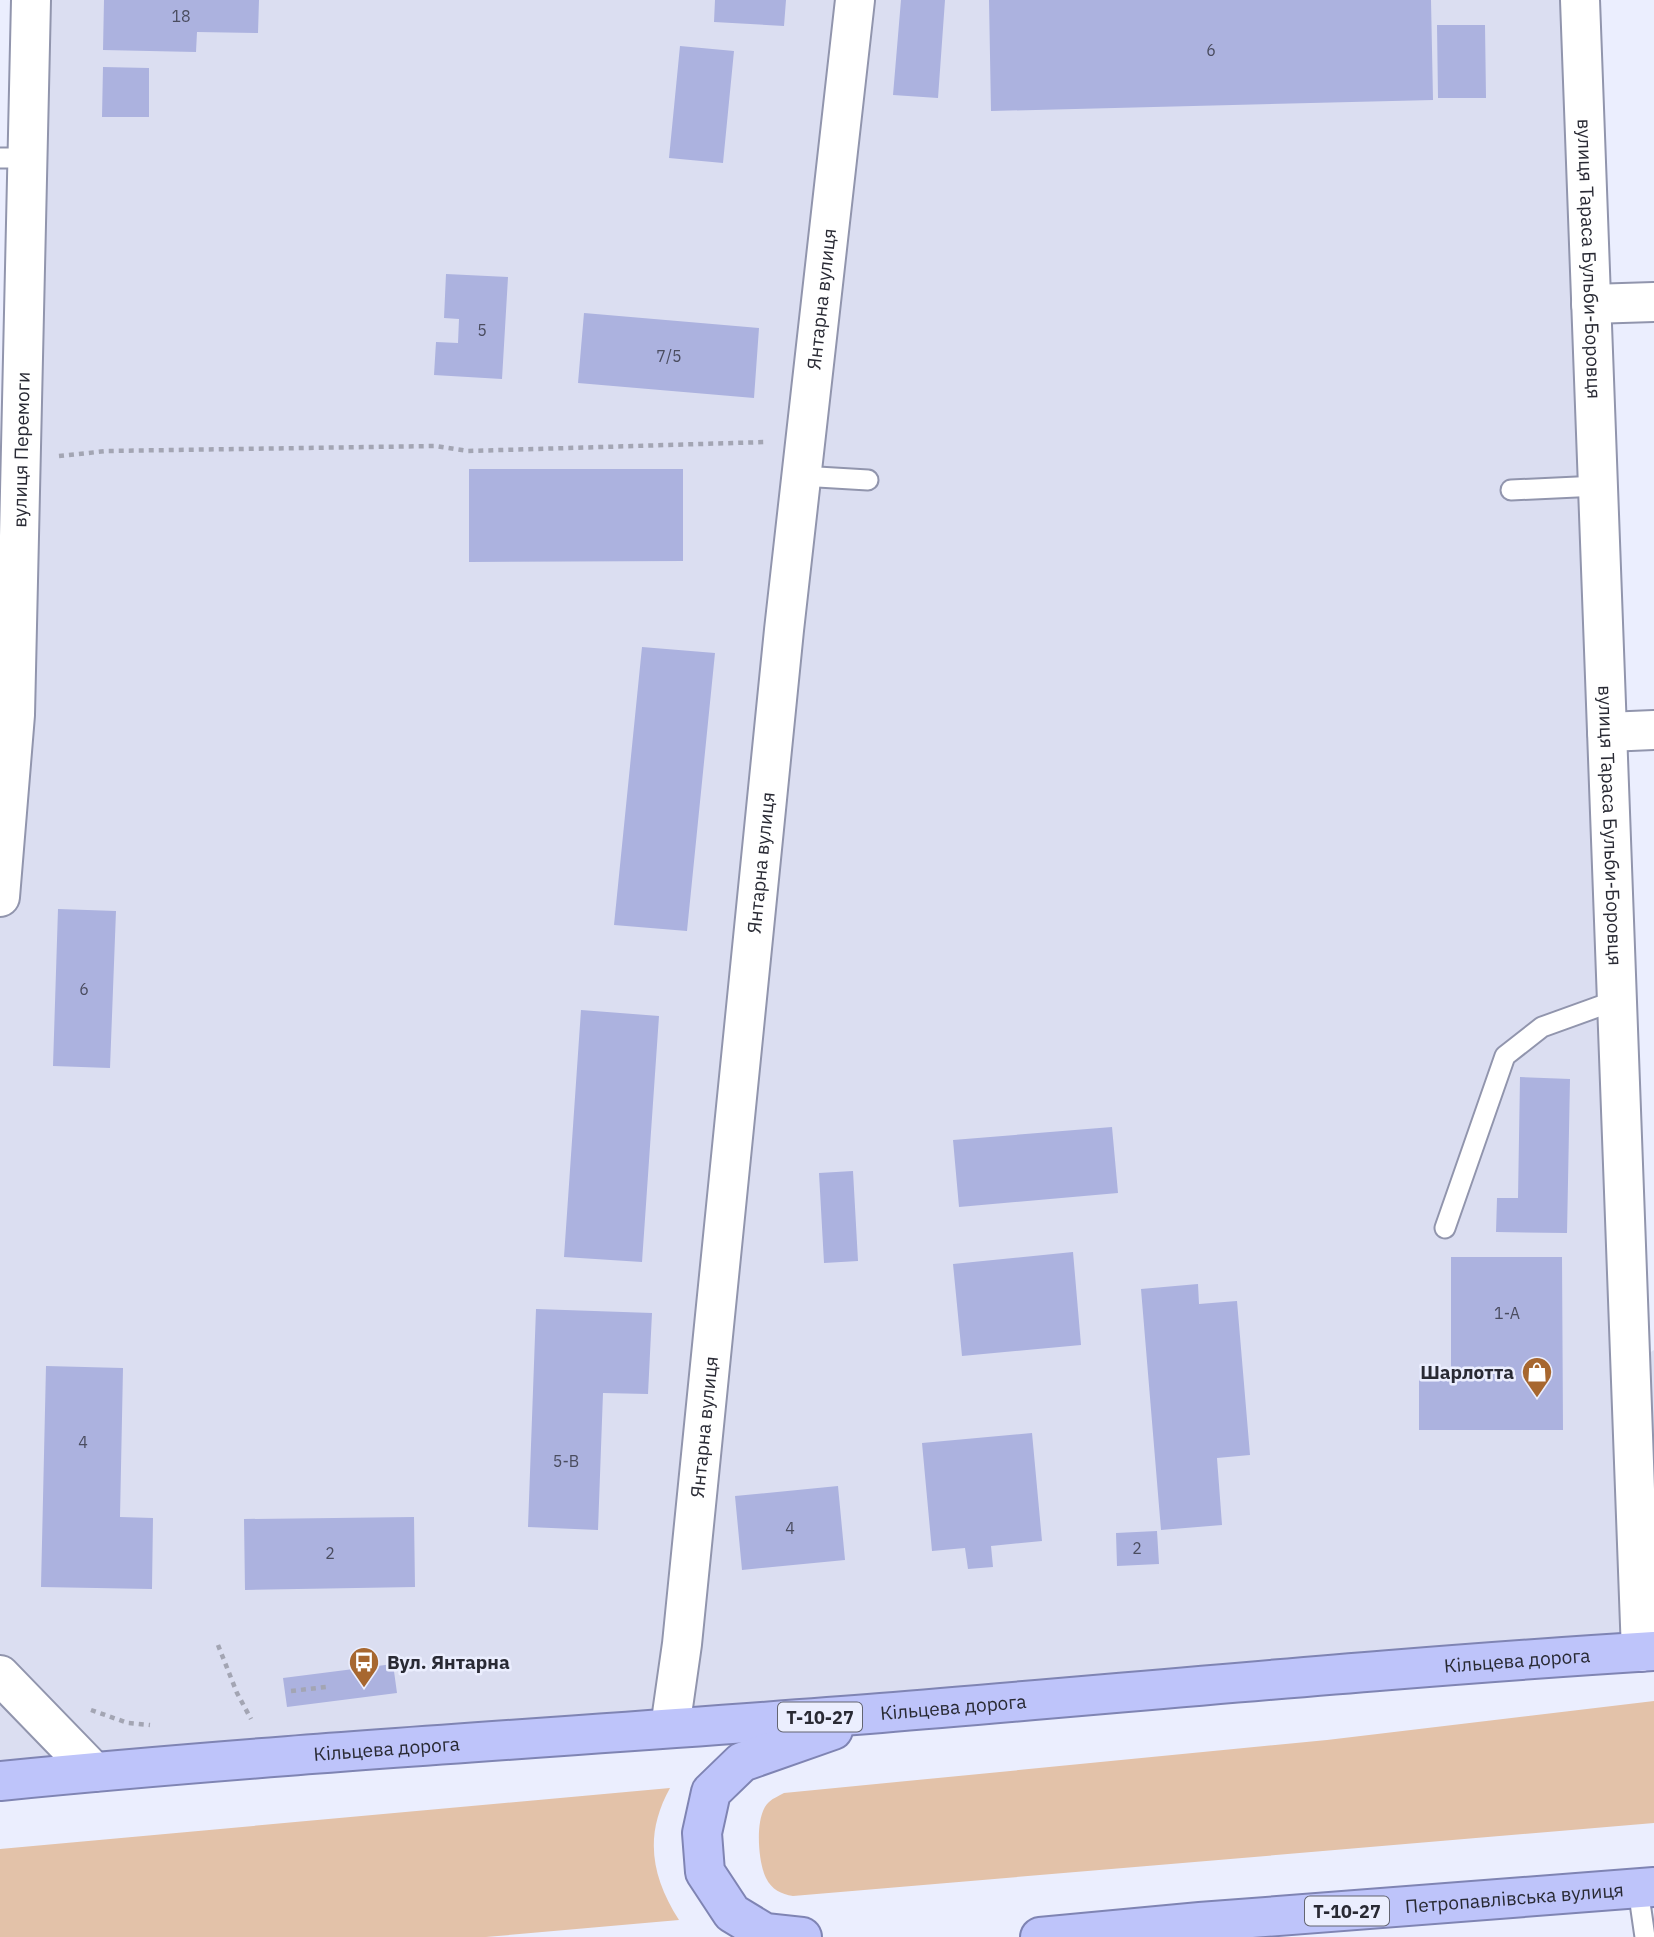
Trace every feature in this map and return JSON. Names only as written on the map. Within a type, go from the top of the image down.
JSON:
[{"type":"highway","name":"Кільцева дорога","points":[[0,1781],[386,1748],[881,1713],[1184,1686],[1647,1651]]},
{"type":"highway","points":[[802,1937],[765,1933],[732,1913],[705,1872],[702,1833],[711,1792],[742,1762],[881,1713]]},
{"type":"highway","name":"Петропавлівська вулиця","points":[[1040,1937],[1646,1888]]},
{"type":"street","name":"вулиця Перемоги","points":[[0,897],[5,781],[15,715],[21,458],[11,415],[14,158],[31,0]]},
{"type":"street","name":"Янтарна вулиця","points":[[670,1728],[682,1644],[801,476],[855,0]]},
{"type":"street","name":"вулиця Тараса Бульби-Боровця","points":[[1580,0],[1617,1000],[1647,1651]]},
{"type":"street","points":[[1591,304],[1654,302]]},
{"type":"street","points":[[1607,732],[1654,730]]},
{"type":"street","points":[[0,1675],[94,1772]]},
{"type":"lane","points":[[801,476],[868,480]]},
{"type":"lane","points":[[1511,489],[1598,486]]},
{"type":"lane","points":[[1445,1228],[1505,1056],[1542,1027],[1617,1000]]},
{"type":"lane","points":[[1645,1937],[1646,1888]]},
{"type":"path","points":[[21,458],[107,451],[353,447],[435,446],[468,451],[495,451],[760,443],[806,437]]},
{"type":"path","points":[[218,1645],[237,1693],[251,1719]]},
{"type":"path","points":[[291,1691],[326,1687]]},
{"type":"path","points":[[86,1708],[128,1723],[155,1726]]},
{"type":"path","points":[[237,1720],[264,1717]]},
{"type":"shaded area","points":[[31,0],[1580,0],[1641,1652],[0,1781],[0,897]]},
{"type":"shaded area","points":[[1654,1350],[1654,1434],[1646,1355]]},
{"type":"shaded area","points":[[1654,1701],[1654,1823],[793,1896],[781,1893],[771,1886],[761,1861],[759,1828],[764,1808],[784,1793],[1327,1740]]},
{"type":"shaded area","points":[[670,1788],[656,1822],[654,1855],[662,1887],[679,1920],[486,1937],[0,1937],[0,1849]]},
{"type":"building","points":[[104,0],[259,0],[258,33],[197,32],[196,52],[103,50]]},
{"type":"building","points":[[715,0],[786,0],[784,26],[714,22]]},
{"type":"building","points":[[901,0],[945,0],[938,98],[893,95]]},
{"type":"building","points":[[989,0],[1431,0],[1433,100],[991,111]]},
{"type":"building","points":[[1437,25],[1485,25],[1486,98],[1438,98]]},
{"type":"building","points":[[680,46],[734,51],[723,163],[669,158]]},
{"type":"building","points":[[103,67],[149,68],[149,117],[102,117]]},
{"type":"building","points":[[446,274],[508,277],[502,379],[434,375],[436,342],[458,343],[459,319],[444,318]]},
{"type":"building","points":[[584,313],[759,328],[754,398],[578,383]]},
{"type":"building","points":[[469,469],[683,469],[683,561],[469,562]]},
{"type":"building","points":[[642,647],[715,653],[687,931],[614,925]]},
{"type":"building","points":[[58,909],[116,911],[110,1068],[53,1066]]},
{"type":"building","points":[[581,1010],[659,1016],[642,1262],[564,1257]]},
{"type":"building","points":[[1520,1077],[1570,1079],[1567,1233],[1496,1232],[1497,1198],[1518,1198]]},
{"type":"building","points":[[1112,1127],[1118,1193],[959,1207],[953,1140]]},
{"type":"building","points":[[853,1171],[858,1261],[824,1263],[819,1173]]},
{"type":"building","points":[[1073,1252],[1081,1345],[962,1356],[953,1264]]},
{"type":"building","points":[[1451,1257],[1562,1257],[1563,1430],[1419,1430],[1419,1368],[1451,1368]]},
{"type":"building","points":[[1198,1284],[1199,1304],[1237,1301],[1250,1455],[1217,1458],[1222,1525],[1161,1530],[1141,1289]]},
{"type":"building","points":[[536,1309],[652,1313],[648,1394],[603,1393],[598,1530],[528,1527]]},
{"type":"building","points":[[46,1366],[123,1368],[120,1517],[153,1518],[152,1589],[41,1587]]},
{"type":"building","points":[[1032,1433],[1042,1541],[991,1546],[993,1567],[968,1569],[965,1548],[932,1551],[922,1443]]},
{"type":"building","points":[[838,1486],[845,1560],[742,1570],[735,1496]]},
{"type":"building","points":[[414,1517],[415,1587],[245,1590],[244,1519]]},
{"type":"building","points":[[1157,1531],[1159,1564],[1117,1566],[1116,1533]]},
{"type":"building","points":[[393,1664],[397,1693],[287,1707],[283,1678]]},
{"type":"place","name":"Шарлотта","points":[[1537,1399]]},
{"type":"place","name":"Вул. Янтарна","points":[[364,1689]]}]
